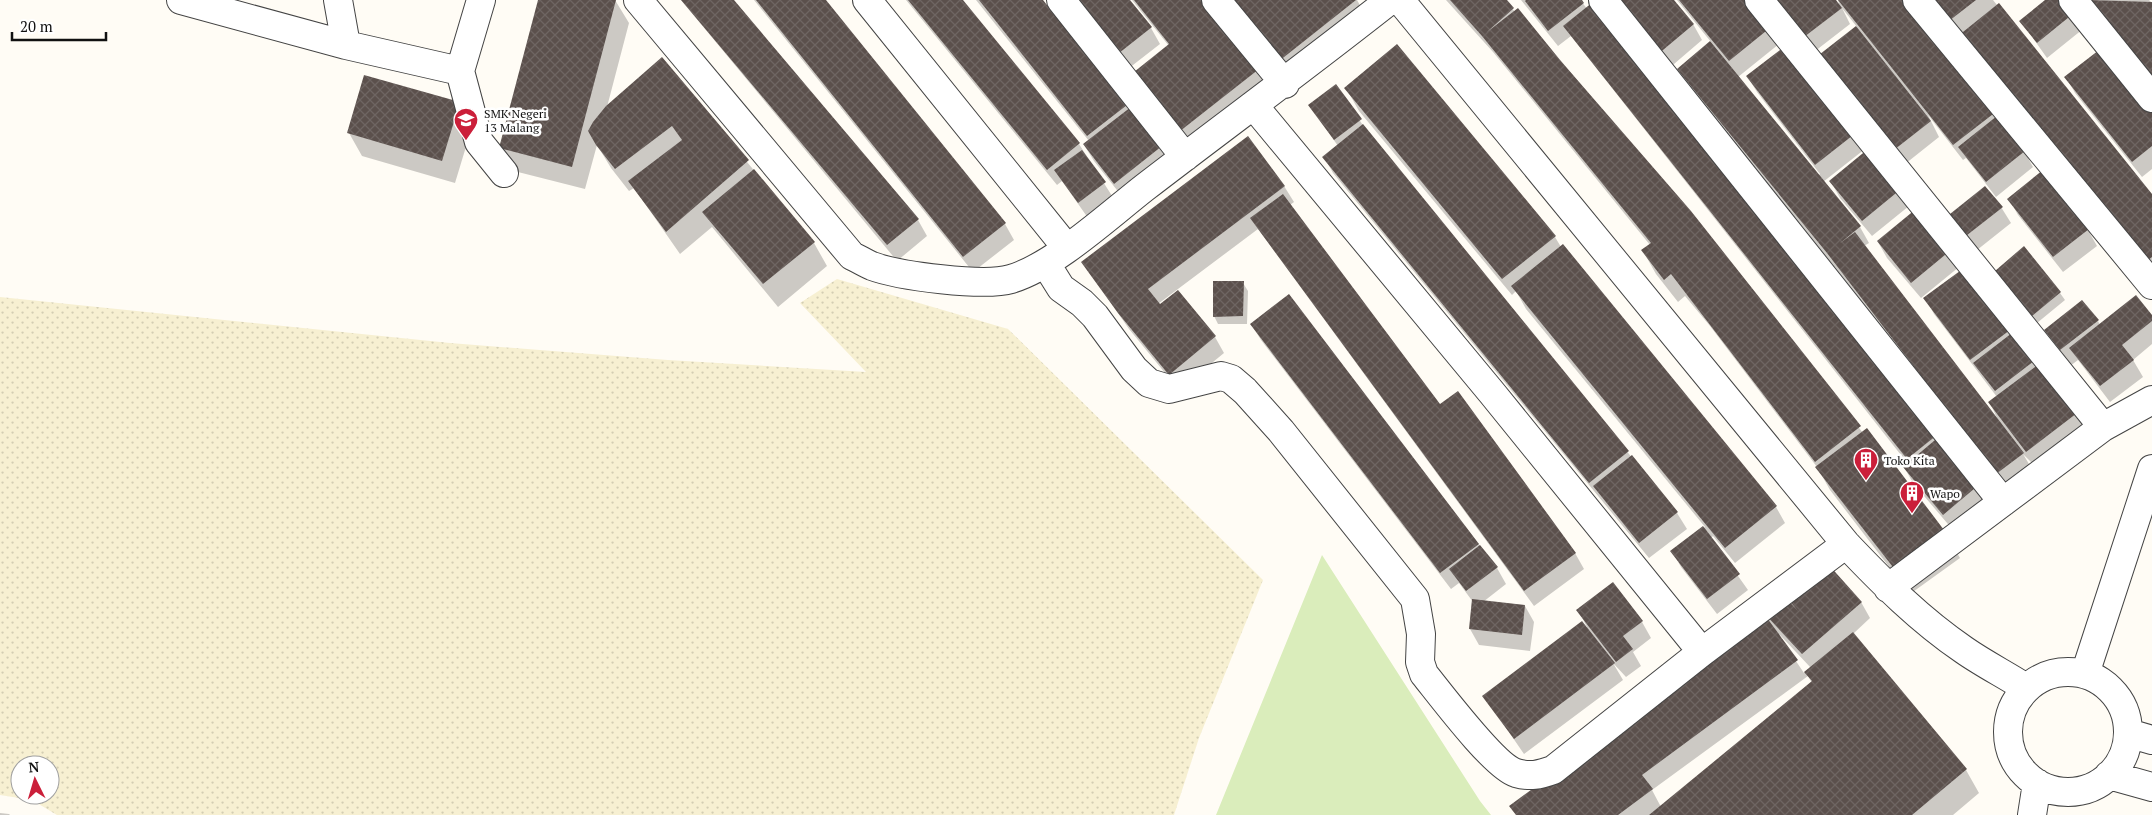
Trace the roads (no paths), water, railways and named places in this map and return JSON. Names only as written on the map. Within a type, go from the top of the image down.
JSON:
[{"type":"street","points":[[181,0],[346,45],[460,71]]},
{"type":"street","points":[[338,0],[346,45]]},
{"type":"street","points":[[482,0],[460,71],[479,142],[504,173]]},
{"type":"street","points":[[638,0],[852,256],[874,266],[902,273],[986,283],[1010,280],[1056,256],[1185,157],[1285,84],[1390,0]]},
{"type":"street","points":[[867,0],[1056,256],[1061,288],[1082,303],[1095,316],[1134,369],[1149,383],[1169,389],[1220,376],[1231,379],[1245,391],[1281,431],[1415,599],[1421,634],[1420,662],[1424,674],[1486,750],[1514,772],[1535,776],[1553,770],[1702,652],[1846,544]]},
{"type":"street","points":[[1061,0],[1185,157]]},
{"type":"street","points":[[1216,0],[1285,84]]},
{"type":"street","points":[[1400,0],[1846,544],[1888,588],[1963,650],[2026,688]]},
{"type":"street","points":[[1603,0],[2003,502]]},
{"type":"street","points":[[1759,0],[2103,427]]},
{"type":"street","points":[[1917,0],[2152,285]]},
{"type":"street","points":[[2073,0],[2152,98]]},
{"type":"street","points":[[1254,106],[1492,393],[1702,652]]},
{"type":"street","points":[[1888,588],[2103,427],[2152,400]]},
{"type":"street","points":[[2085,674],[2152,469]]},
{"type":"street","points":[[2074,672],[2085,674],[2101,682],[2115,694],[2140,736],[2109,775],[2090,787],[2071,792],[2052,790],[2037,783],[2024,773],[2016,761],[2008,734],[2013,707],[2026,688],[2038,680],[2055,673],[2074,672]]},
{"type":"street","points":[[2109,775],[2152,787]]},
{"type":"street","points":[[2032,815],[2037,783]]},
{"type":"place","name":"SMK Negeri 13 Malang","points":[[466,141]]},
{"type":"place","name":"Toko Kita","points":[[1866,481]]},
{"type":"place","name":"Wapo","points":[[1912,514]]}]
